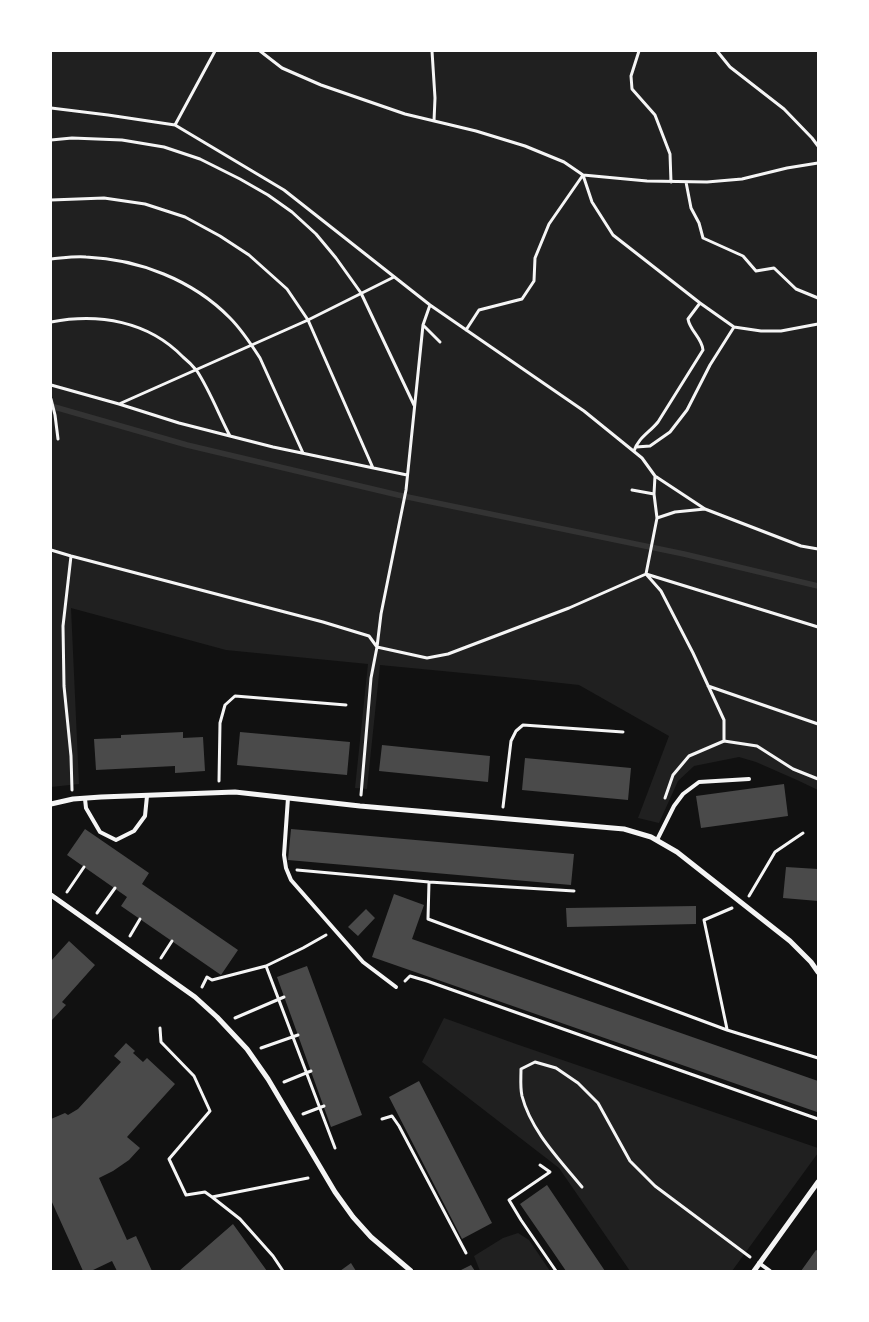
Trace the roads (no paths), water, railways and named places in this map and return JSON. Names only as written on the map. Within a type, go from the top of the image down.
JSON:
[{"type":"street","points":[[51,804],[73,799],[235,792],[360,806],[624,829],[652,837],[677,852],[790,941],[811,962],[818,972]]},
{"type":"street","points":[[51,895],[195,997],[247,1048],[335,1192],[353,1217],[371,1237],[411,1271]]},
{"type":"street","points":[[754,1271],[818,1182]]},
{"type":"lane","points":[[657,840],[674,806],[683,794],[699,782],[748,779]]},
{"type":"lane","points":[[85,799],[86,808],[100,832],[116,840],[134,831],[145,816],[147,796]]},
{"type":"lane","points":[[288,798],[284,855],[286,869],[291,880],[364,962],[396,987]]},
{"type":"lane","points":[[759,1263],[770,1271]]},
{"type":"waterway","points":[[51,406],[187,445],[398,495],[684,554],[818,586]]}]
